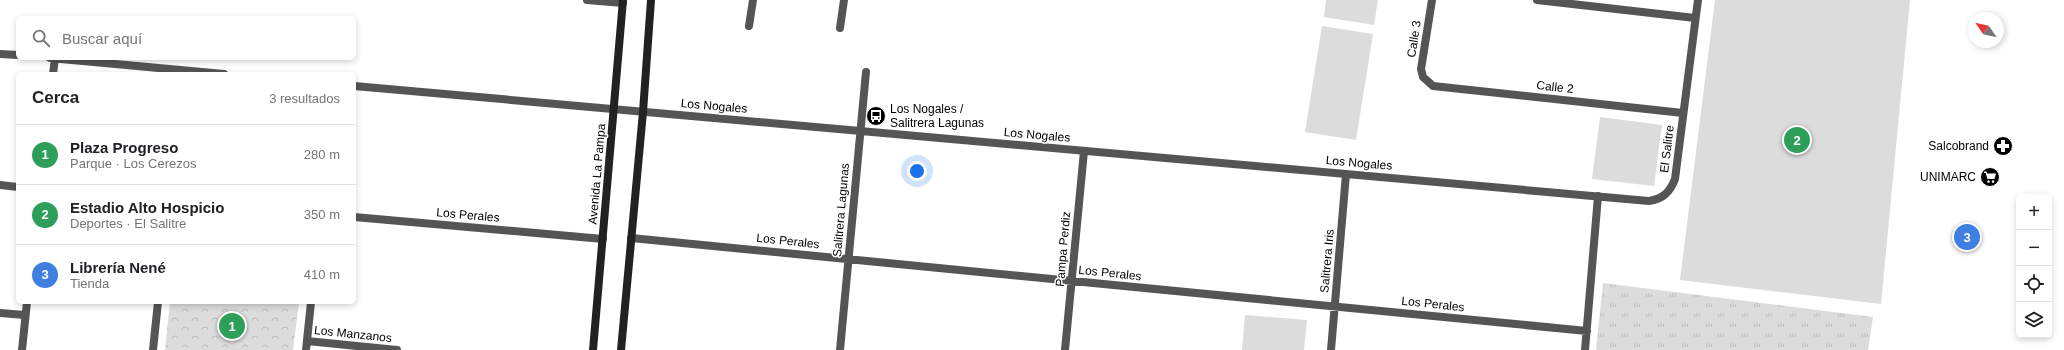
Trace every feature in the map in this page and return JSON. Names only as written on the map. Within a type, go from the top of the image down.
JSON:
[{"type":"street","points":[[587,0],[623,1]]},
{"type":"street","points":[[621,350],[643,112],[651,0]]},
{"type":"street","points":[[749,26],[753,0]]},
{"type":"street","points":[[840,28],[844,0]]},
{"type":"street","name":"Calle 3","points":[[1426,81],[1421,69],[1432,0]]},
{"type":"street","points":[[1537,0],[1695,18]]},
{"type":"street","name":"El Salitre","points":[[1598,196],[1649,201],[1660,198],[1670,191],[1675,179],[1698,0]]},
{"type":"street","name":"Avenida La Pampa","points":[[592,350],[615,110],[623,1]]},
{"type":"street","points":[[0,54],[16,56]]},
{"type":"street","points":[[53,72],[55,60]]},
{"type":"street","points":[[76,60],[203,72]]},
{"type":"street","name":"Salitrera Lagunas","points":[[840,350],[866,72]]},
{"type":"street","name":"Calle 2","points":[[1426,81],[1438,87],[1683,113]]},
{"type":"street","name":"Los Nogales","points":[[356,86],[1598,196]]},
{"type":"street","name":"Pampa Perdiz","points":[[1065,350],[1084,151]]},
{"type":"street","name":"Salitrera Iris","points":[[1331,350],[1346,174]]},
{"type":"street","points":[[0,185],[16,187]]},
{"type":"street","points":[[1585,350],[1598,196]]},
{"type":"street","name":"Los Perales","points":[[356,217],[603,240]]},
{"type":"street","name":"Los Perales","points":[[631,238],[1587,331]]},
{"type":"street","points":[[22,350],[26,304]]},
{"type":"street","points":[[153,350],[158,304]]},
{"type":"street","points":[[306,350],[311,304]]},
{"type":"street","points":[[0,312],[25,315]]},
{"type":"street","name":"Los Manzanos","points":[[307,341],[397,350]]},
{"type":"green space","points":[[1326,0],[1378,0],[1374,25],[1324,17]]},
{"type":"green space","points":[[1715,0],[1910,0],[1881,304],[1680,280]]},
{"type":"green space","points":[[1322,26],[1373,34],[1356,140],[1305,132]]},
{"type":"green space","points":[[1600,117],[1662,125],[1654,186],[1592,179]]},
{"type":"green space","points":[[1603,283],[1873,317],[1868,350],[1596,350]]},
{"type":"green space","points":[[170,304],[299,304],[293,350],[165,350]]},
{"type":"green space","points":[[1245,315],[1307,320],[1304,350],[1242,350]]},
{"type":"place","name":"Los Nogales / Salitrera Lagunas","points":[[876,116]]},
{"type":"place","name":"Estadio Alto Hospicio","points":[[1797,140]]},
{"type":"place","name":"Salcobrand","points":[[2003,146]]},
{"type":"place","name":"UNIMARC","points":[[1990,177]]},
{"type":"place","name":"Librería Nené","points":[[1967,237]]},
{"type":"place","name":"Plaza Progreso","points":[[232,326]]}]
